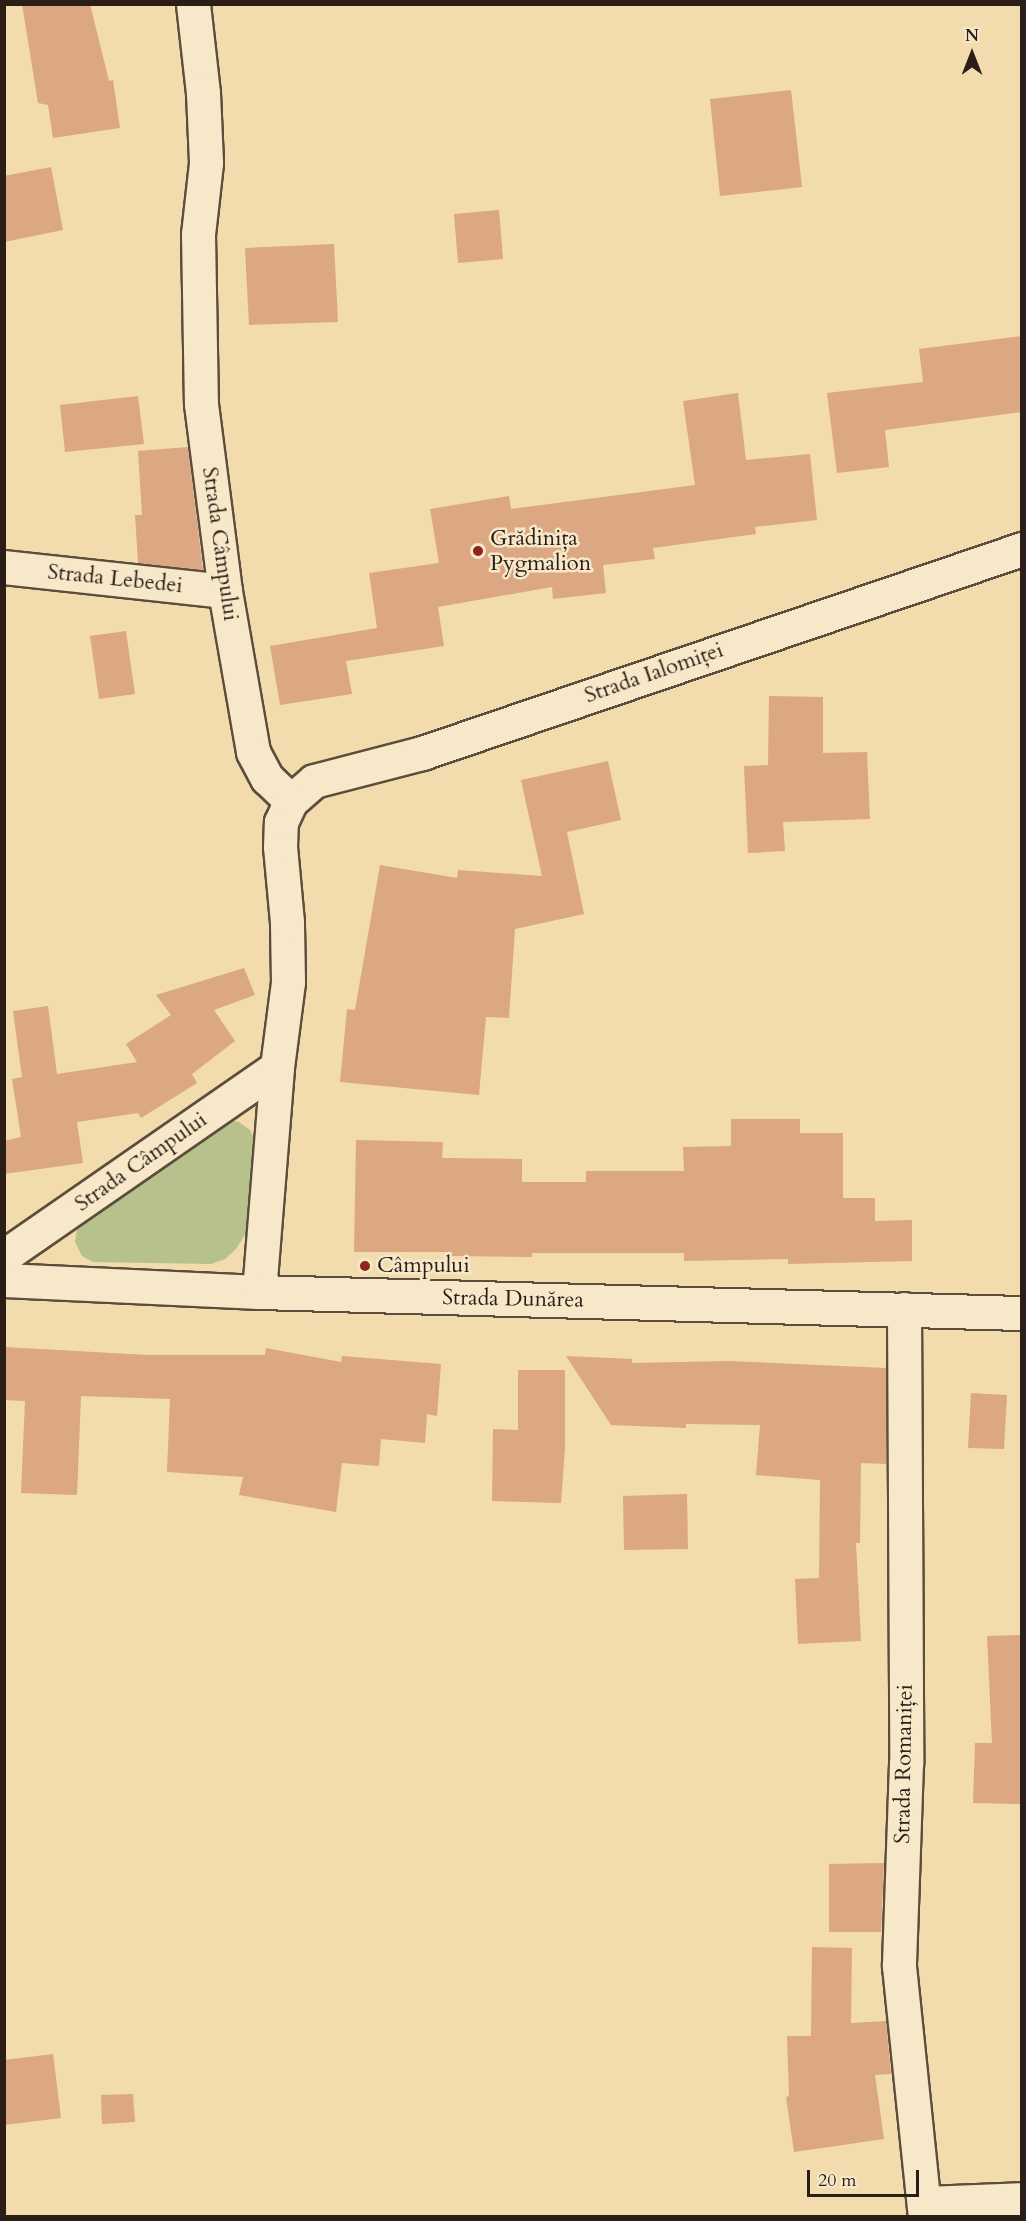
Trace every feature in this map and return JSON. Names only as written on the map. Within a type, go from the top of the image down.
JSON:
[{"type":"street","name":"Strada Câmpului","points":[[193,4],[203,93],[206,163],[198,234],[201,404],[225,591],[253,752],[267,778],[291,801]]},
{"type":"street","name":"Strada Ialomiței","points":[[291,801],[314,781],[422,753],[1022,549]]},
{"type":"street","name":"Strada Lebedei","points":[[4,567],[225,591]]},
{"type":"street","points":[[259,1292],[277,1067],[288,982],[281,822],[291,801]]},
{"type":"street","name":"Strada Câmpului","points":[[4,1256],[277,1067]]},
{"type":"street","name":"Strada Dunărea","points":[[4,1280],[259,1292],[1022,1313]]},
{"type":"street","name":"Strada Romaniței","points":[[904,1309],[906,1763],[899,1966],[925,2210]]},
{"type":"street","points":[[925,2210],[1022,2199]]},
{"type":"green space","points":[[229,1120],[239,1122],[250,1130],[258,1148],[252,1223],[236,1249],[225,1259],[211,1264],[93,1262],[82,1256],[75,1242],[77,1230],[89,1216]]},
{"type":"building","points":[[22,4],[90,4],[109,81],[113,80],[120,128],[53,138],[48,105],[38,103]]},
{"type":"building","points":[[791,90],[802,187],[720,196],[710,99]]},
{"type":"building","points":[[51,167],[63,230],[4,242],[4,176]]},
{"type":"building","points":[[499,210],[503,259],[458,263],[454,214]]},
{"type":"building","points":[[334,244],[338,322],[249,325],[245,248]]},
{"type":"building","points":[[1022,336],[1022,412],[885,430],[889,467],[837,473],[827,393],[923,382],[919,349]]},
{"type":"building","points":[[738,393],[746,460],[810,454],[817,520],[755,527],[756,534],[653,548],[655,559],[603,565],[606,593],[553,599],[552,587],[438,607],[444,646],[346,661],[352,694],[280,705],[270,646],[377,628],[369,573],[439,563],[430,509],[509,496],[511,509],[695,485],[683,401]]},
{"type":"building","points":[[138,396],[144,444],[65,452],[60,405]]},
{"type":"building","points":[[188,447],[203,570],[138,563],[135,515],[142,515],[138,451]]},
{"type":"building","points":[[126,631],[135,694],[99,699],[90,636]]},
{"type":"building","points":[[769,696],[823,697],[823,753],[867,752],[870,819],[783,822],[785,851],[748,853],[744,766],[768,765]]},
{"type":"building","points":[[608,761],[621,820],[567,832],[584,914],[515,929],[509,1018],[486,1017],[479,1095],[340,1082],[347,1009],[355,1010],[380,865],[457,878],[458,870],[542,876],[521,780]]},
{"type":"building","points":[[244,968],[255,995],[214,1010],[235,1041],[192,1074],[197,1083],[141,1118],[138,1113],[77,1122],[83,1163],[4,1174],[4,1141],[21,1137],[12,1079],[22,1077],[13,1011],[48,1006],[57,1074],[137,1062],[126,1044],[171,1015],[156,995]]},
{"type":"building","points":[[731,1119],[800,1119],[800,1133],[843,1133],[843,1198],[875,1198],[875,1221],[912,1220],[912,1261],[788,1264],[788,1259],[684,1261],[684,1253],[532,1253],[532,1257],[452,1256],[452,1252],[354,1252],[356,1140],[443,1142],[442,1158],[522,1159],[522,1182],[586,1182],[586,1171],[684,1171],[683,1147],[731,1146]]},
{"type":"building","points":[[4,1347],[148,1355],[265,1355],[266,1348],[341,1362],[342,1356],[441,1364],[437,1416],[427,1414],[425,1443],[381,1439],[379,1466],[342,1463],[336,1512],[239,1495],[243,1477],[167,1472],[170,1399],[81,1396],[77,1495],[21,1493],[25,1401],[4,1400]]},
{"type":"building","points":[[566,1356],[632,1359],[632,1363],[729,1361],[886,1368],[886,1464],[861,1463],[860,1543],[856,1543],[861,1641],[798,1644],[795,1579],[819,1578],[820,1480],[756,1475],[760,1425],[686,1424],[686,1428],[611,1425]]},
{"type":"building","points":[[518,1370],[565,1370],[565,1448],[561,1503],[492,1501],[493,1429],[518,1430]]},
{"type":"building","points":[[971,1393],[1007,1395],[1004,1449],[968,1448]]},
{"type":"building","points":[[687,1494],[688,1549],[624,1550],[623,1496]]},
{"type":"building","points":[[1022,1635],[1022,1804],[973,1803],[975,1743],[992,1743],[987,1636]]},
{"type":"building","points":[[884,1863],[881,1932],[829,1932],[829,1864]]},
{"type":"building","points":[[812,1947],[852,1948],[851,2023],[886,2021],[891,2074],[875,2075],[884,2139],[794,2152],[786,2097],[789,2096],[787,2036],[811,2036]]},
{"type":"building","points":[[53,2054],[61,2118],[4,2125],[4,2060]]},
{"type":"building","points":[[133,2094],[135,2122],[102,2124],[101,2095]]},
{"type":"place","name":"Grădinița Pygmalion","points":[[478,551]]},
{"type":"place","name":"Câmpului","points":[[365,1266]]}]
